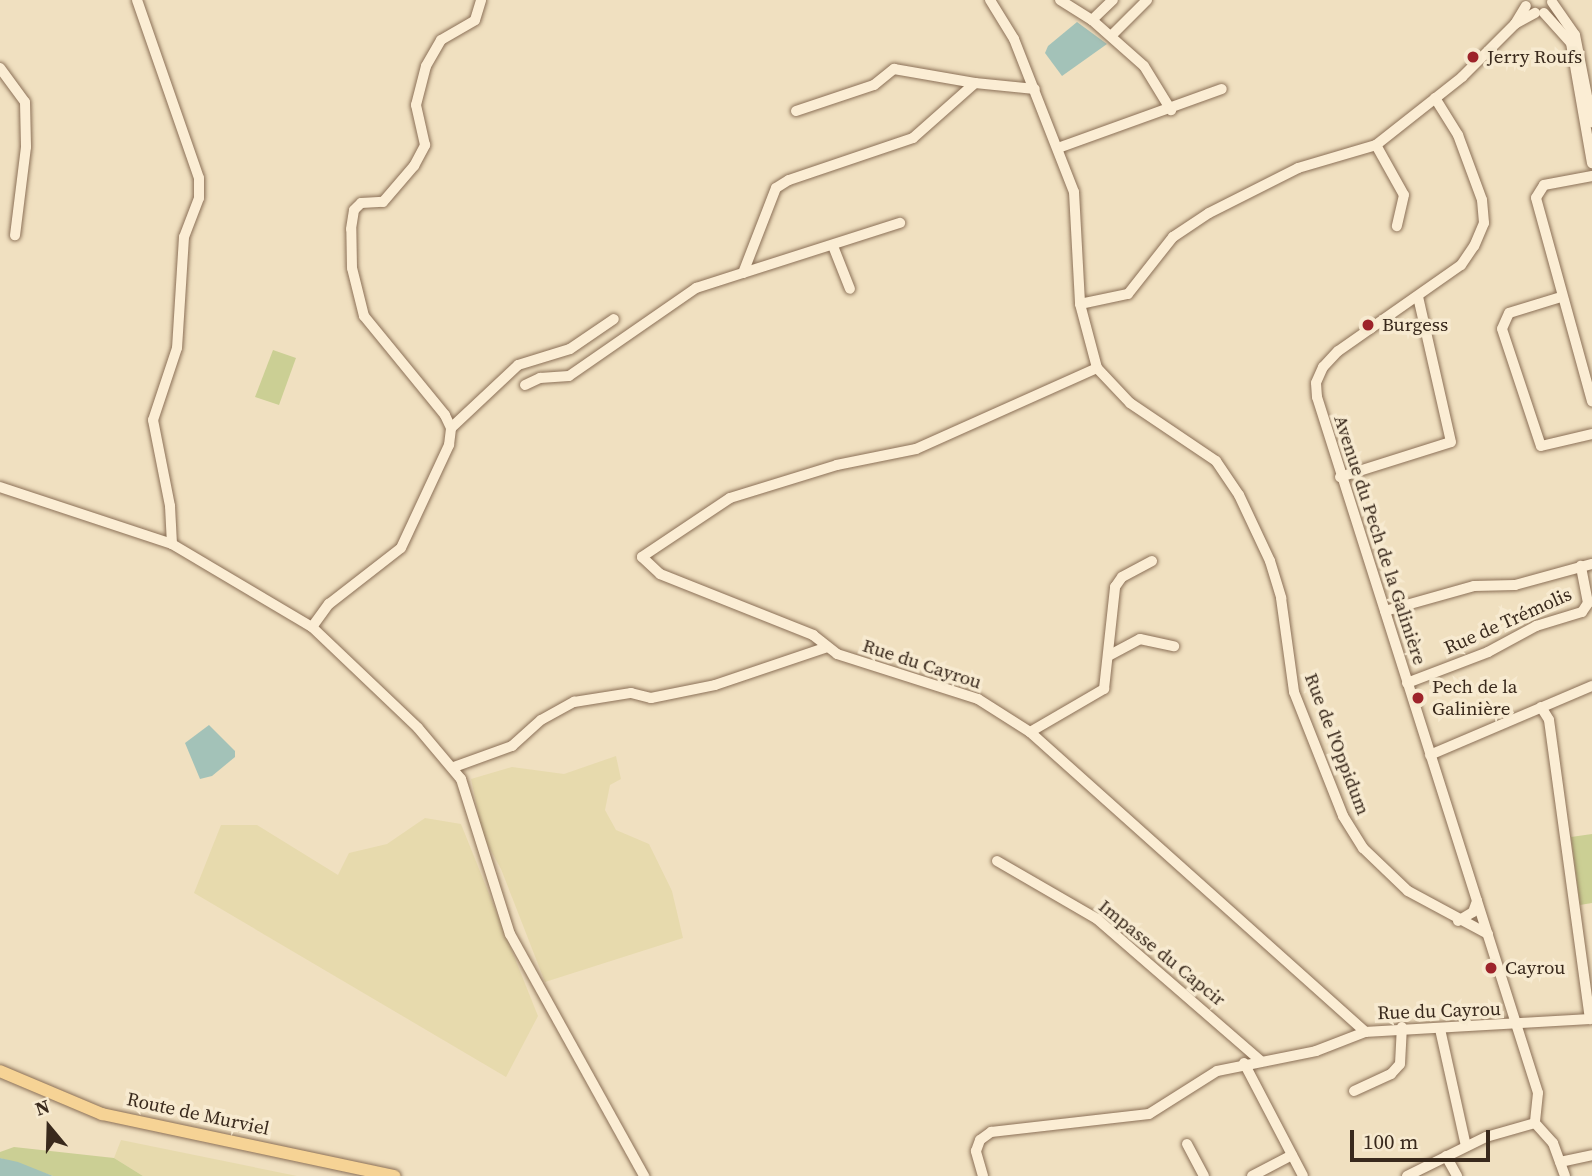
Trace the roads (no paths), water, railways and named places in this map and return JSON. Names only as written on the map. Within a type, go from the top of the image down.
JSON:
[{"type":"main road","name":"Route de Murviel","points":[[0,1071],[102,1114],[394,1176]]},
{"type":"street","points":[[137,0],[198,178],[199,198],[184,237],[177,348],[153,420],[170,506],[172,544]]},
{"type":"street","points":[[312,627],[329,604],[401,548],[449,444],[450,428],[402,358],[364,316],[352,268],[351,229],[354,210],[361,203],[383,202],[414,166],[425,145],[416,105],[426,65],[441,40],[475,20],[481,0]]},
{"type":"street","points":[[990,0],[1005,20],[1035,89],[1074,192],[1080,304],[1097,368]]},
{"type":"street","points":[[1060,0],[1092,20],[1144,66],[1171,110]]},
{"type":"street","points":[[1092,20],[1113,0]]},
{"type":"street","points":[[1111,36],[1147,0]]},
{"type":"street","points":[[1080,304],[1128,293],[1172,237],[1209,213],[1298,168],[1376,145],[1435,98],[1515,24],[1539,13],[1553,1],[1575,35],[1589,83],[1592,122]]},
{"type":"street","points":[[1515,24],[1525,3],[1571,43],[1592,163]]},
{"type":"street","points":[[0,68],[24,102],[26,147],[15,235]]},
{"type":"street","points":[[796,111],[874,85],[894,69],[975,83],[1035,89]]},
{"type":"street","points":[[743,273],[776,188],[789,180],[913,138],[975,83]]},
{"type":"street","points":[[1058,148],[1171,110],[1222,89]]},
{"type":"street","name":"Avenue du Pech de la Galinière","points":[[1435,98],[1458,135],[1482,200],[1484,223],[1461,265],[1323,367],[1317,397],[1340,477],[1538,1093],[1535,1123]]},
{"type":"street","points":[[1376,145],[1404,195],[1398,226]]},
{"type":"street","points":[[1592,176],[1544,186],[1536,198],[1561,297],[1592,401]]},
{"type":"street","points":[[524,385],[540,378],[569,376],[696,288],[900,223]]},
{"type":"street","points":[[833,246],[850,289]]},
{"type":"street","points":[[1340,477],[1451,442],[1418,297]]},
{"type":"street","points":[[1561,297],[1509,313],[1502,329],[1541,446],[1592,434]]},
{"type":"street","points":[[450,428],[518,365],[570,349],[614,319]]},
{"type":"street","name":"Rue de l'Oppidum","points":[[1097,368],[1130,403],[1216,461],[1239,495],[1270,561],[1282,598],[1294,692],[1343,816],[1386,874],[1458,920],[1488,934]]},
{"type":"street","name":"Rue du Cayrou","points":[[1097,368],[916,449],[837,465],[730,498],[642,557],[660,574],[813,635],[827,647],[886,672],[978,699],[1030,732],[1365,1031],[1402,1027],[1440,1029],[1517,1026],[1591,1019]]},
{"type":"street","points":[[0,487],[172,544],[312,627],[376,685],[454,767],[510,934],[643,1176]]},
{"type":"street","points":[[1030,732],[1099,696],[1106,683],[1115,587],[1122,577],[1153,561]]},
{"type":"street","points":[[1385,611],[1474,586],[1515,585],[1592,564]]},
{"type":"street","name":"Rue de Trémolis","points":[[1407,683],[1488,652],[1536,626],[1582,612],[1588,603],[1581,566]]},
{"type":"street","points":[[1110,654],[1140,639],[1174,646]]},
{"type":"street","points":[[454,767],[512,746],[541,720],[574,702],[631,693],[651,698],[715,685],[827,647]]},
{"type":"street","points":[[1430,755],[1592,686]]},
{"type":"street","points":[[1541,707],[1549,720],[1591,1019]]},
{"type":"street","name":"Impasse du Capcir","points":[[997,861],[1097,919],[1260,1060]]},
{"type":"street","points":[[1458,920],[1473,912],[1477,900]]},
{"type":"street","points":[[1354,1091],[1391,1074],[1400,1064],[1402,1027]]},
{"type":"street","points":[[1440,1029],[1466,1146]]},
{"type":"street","points":[[983,1176],[976,1151],[980,1140],[991,1132],[1149,1114],[1217,1071],[1244,1063],[1316,1051],[1365,1031]]},
{"type":"street","points":[[1244,1063],[1303,1176]]},
{"type":"street","points":[[1407,1176],[1466,1146],[1535,1123],[1553,1143],[1565,1176]]},
{"type":"street","points":[[1188,1144],[1204,1176]]},
{"type":"street","points":[[1252,1176],[1292,1155]]},
{"type":"street","points":[[1560,1161],[1592,1155]]},
{"type":"street","points":[[1446,1156],[1457,1176]]},
{"type":"water","points":[[1077,22],[1107,44],[1062,76],[1045,53],[1048,46]]},
{"type":"water","points":[[209,725],[235,751],[235,757],[212,776],[200,779],[185,743]]},
{"type":"water","points":[[0,1158],[18,1162],[53,1176],[0,1176]]},
{"type":"place","name":"Jerry Roufs","points":[[1473,57]]},
{"type":"place","name":"Burgess","points":[[1368,325]]},
{"type":"place","name":"Pech de la Galinière","points":[[1418,698]]},
{"type":"place","name":"Cayrou","points":[[1491,968]]}]
